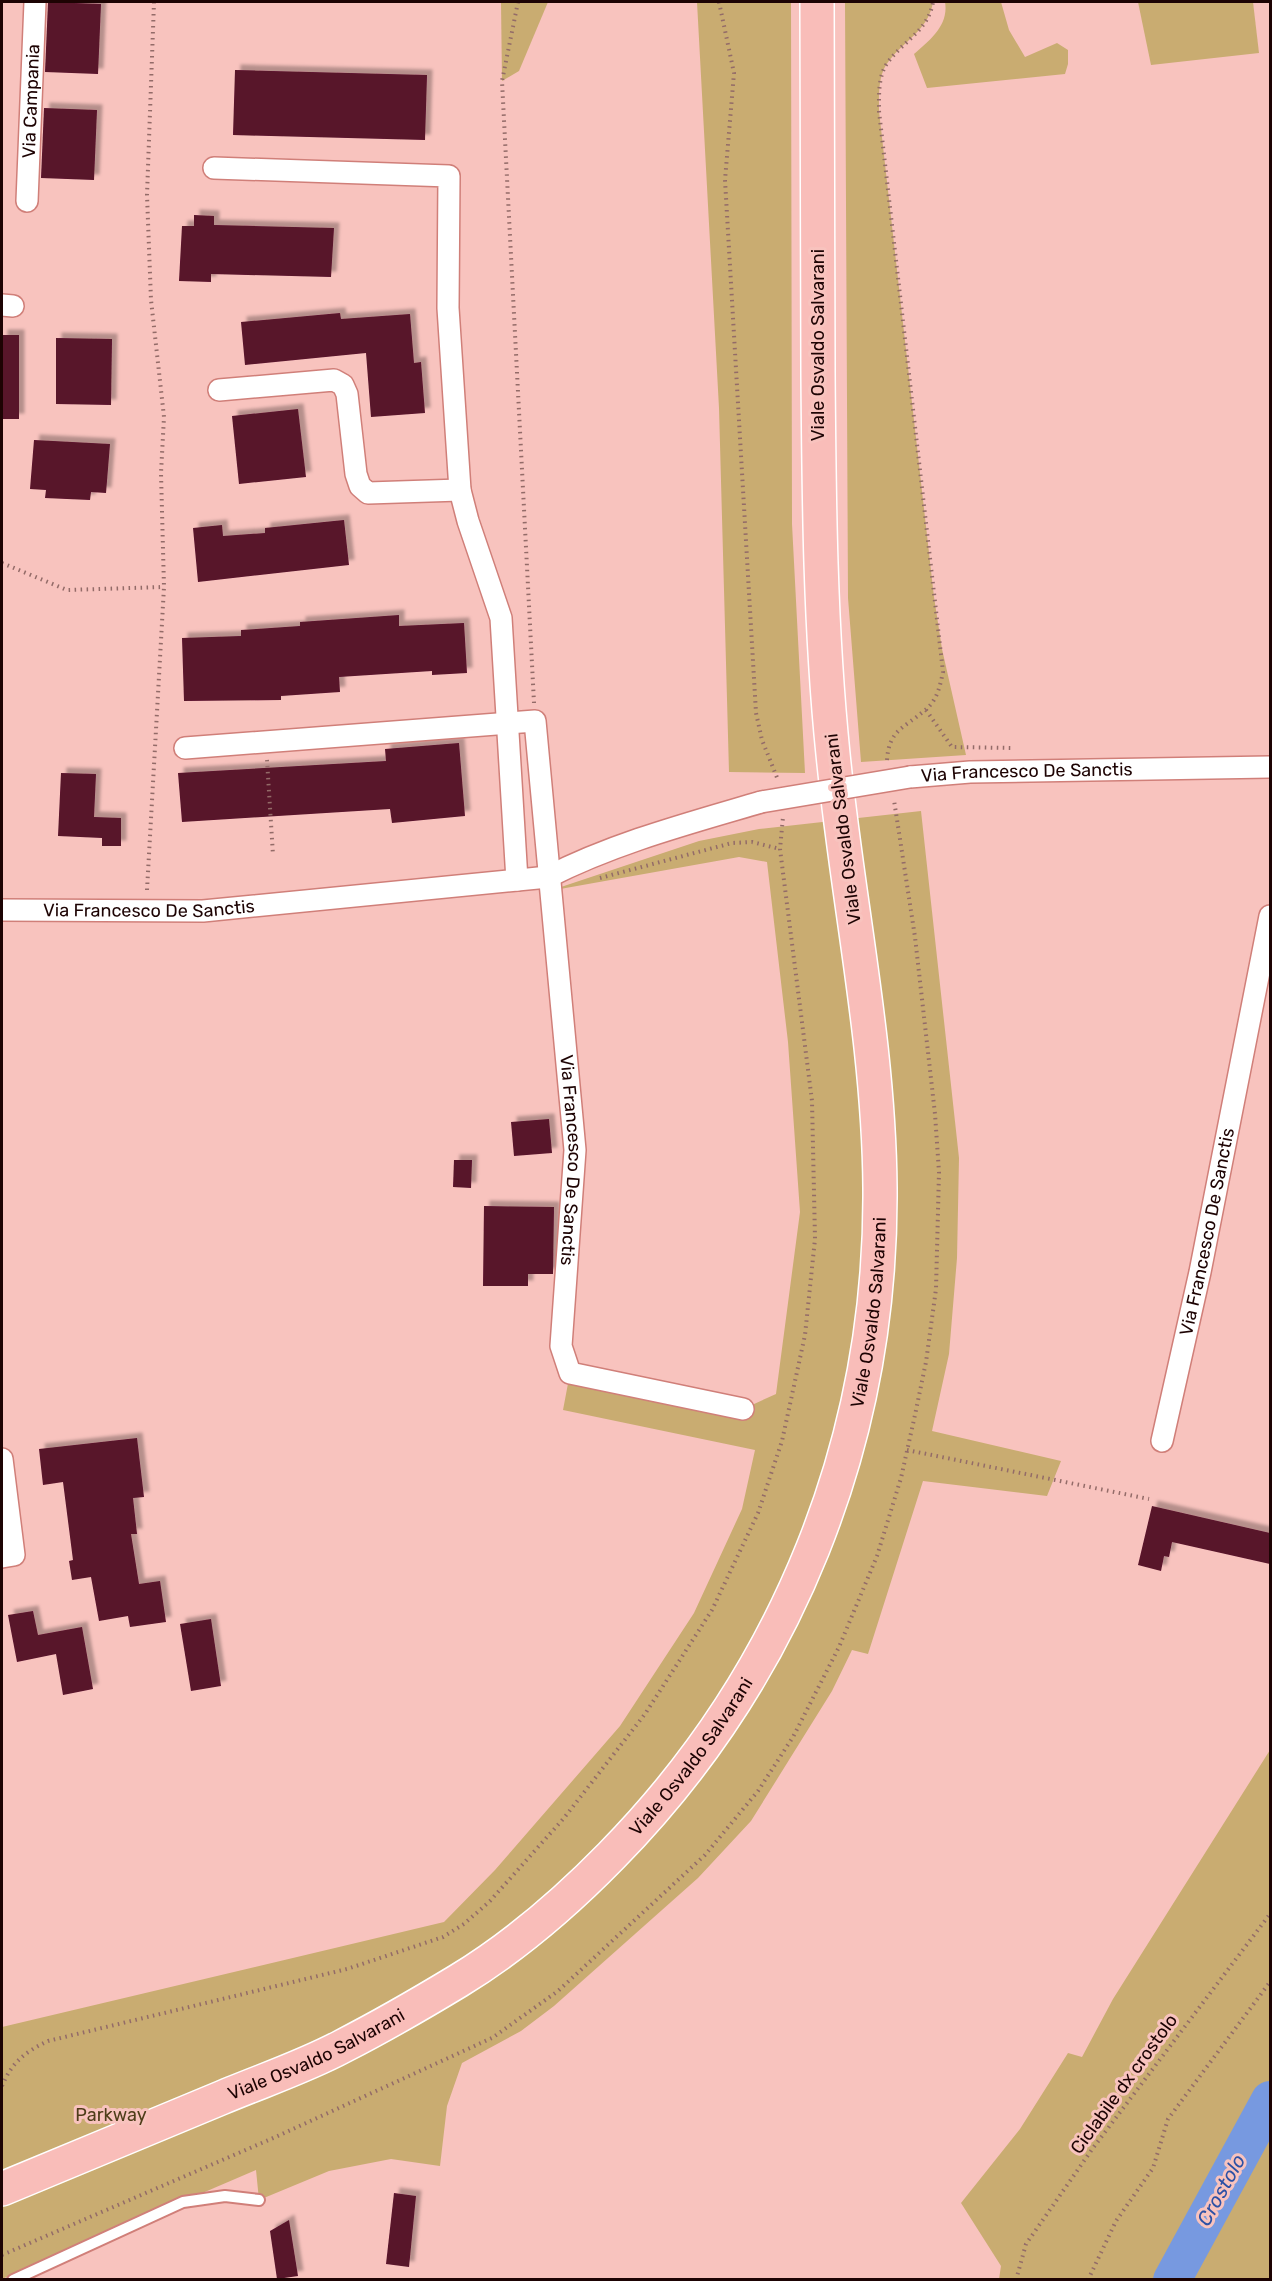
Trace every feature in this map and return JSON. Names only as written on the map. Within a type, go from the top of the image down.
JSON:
[{"type":"main road","name":"Viale Osvaldo Salvarani","points":[[2,2189],[339,2049],[463,1978],[536,1925],[588,1879],[634,1832],[670,1793],[705,1747],[781,1621],[803,1576],[824,1523],[842,1469],[858,1408],[867,1358],[875,1297],[880,1187],[872,1061],[833,756],[824,649],[819,503],[817,2]]},
{"type":"street","name":"Via Campania","points":[[27,201],[35,2]]},
{"type":"street","points":[[214,168],[450,176],[448,308],[460,490],[468,521],[501,618],[517,880]]},
{"type":"street","points":[[219,390],[333,380],[343,385],[347,394],[357,474],[360,486],[368,493],[460,490]]},
{"type":"street","points":[[185,748],[535,721],[548,877]]},
{"type":"street","name":"Via Francesco De Sanctis","points":[[2,910],[203,910],[548,877],[568,867],[677,827],[761,802],[910,777],[970,772],[1270,767]]},
{"type":"street","name":"Via Francesco De Sanctis","points":[[548,877],[575,1150],[561,1346],[570,1373],[743,1409]]},
{"type":"street","name":"Via Francesco De Sanctis","points":[[1162,1441],[1200,1272],[1270,916]]},
{"type":"street","points":[[2,1459],[14,1555],[2,1557]]},
{"type":"lane","points":[[13,2280],[183,2202],[225,2196],[259,2200]]},
{"type":"path","points":[[146,909],[165,586],[161,473],[164,417],[151,300],[147,195],[154,2]]},
{"type":"path","points":[[518,2],[502,81],[535,721]]},
{"type":"path","points":[[718,2],[734,73],[725,180],[756,713],[762,740],[779,781],[780,791]]},
{"type":"path","points":[[887,762],[889,742],[907,721],[926,710],[940,690],[943,672],[879,111],[881,81],[885,66],[923,27],[931,15],[933,2]]},
{"type":"path","points":[[2,563],[67,590],[165,586]]},
{"type":"path","points":[[926,710],[952,747],[1017,748]]},
{"type":"path","points":[[266,741],[273,855]]},
{"type":"path","points":[[2,2255],[260,2144],[492,2038],[558,1990],[601,1953],[713,1846],[758,1791],[793,1737],[839,1647],[877,1556],[907,1450],[926,1362],[936,1289],[939,1172],[916,947],[893,793]]},
{"type":"path","points":[[2,2086],[15,2061],[29,2050],[48,2042],[347,1968],[423,1945],[450,1933],[464,1924],[490,1900],[564,1818],[645,1714],[679,1665],[712,1610],[758,1513],[782,1441],[805,1335],[816,1239],[816,1169],[812,1101],[780,849],[783,813]]},
{"type":"path","points":[[596,879],[732,843],[752,842],[780,849]]},
{"type":"path","points":[[907,1450],[1149,1499]]},
{"type":"path","name":"Ciclabile dx crostolo","points":[[1016,2280],[1026,2244],[1150,2072],[1270,1914]]},
{"type":"path","points":[[1088,2280],[1116,2221],[1153,2168],[1168,2119],[1270,1982]]},
{"type":"green space","points":[[501,2],[548,2],[519,71],[502,81]]},
{"type":"green space","points":[[697,2],[791,2],[792,524],[805,773],[729,772],[719,408]]},
{"type":"green space","points":[[845,2],[933,2],[926,21],[892,57],[883,70],[879,88],[879,111],[934,597],[942,649],[966,755],[861,762],[848,598]]},
{"type":"green space","points":[[945,2],[1001,2],[1009,30],[1025,57],[1057,43],[1068,50],[1065,74],[927,88],[914,54],[941,25]]},
{"type":"green space","points":[[1138,2],[1253,2],[1259,53],[1151,65]]},
{"type":"green space","name":"Parkway","points":[[921,811],[959,1158],[957,1258],[949,1354],[932,1431],[1061,1461],[1047,1496],[923,1481],[868,1654],[852,1650],[832,1691],[751,1821],[698,1878],[554,2006],[521,2031],[462,2063],[447,2106],[440,2166],[391,2159],[329,2171],[259,2200],[256,2170],[2,2279],[2,2027],[444,1922],[495,1870],[620,1726],[694,1613],[742,1509],[755,1450],[563,1410],[570,1373],[743,1409],[776,1394],[800,1212],[788,1042],[767,862],[739,857],[549,891],[699,841],[759,829]]},
{"type":"green space","points":[[1270,1750],[1270,2279],[999,2279],[1001,2266],[961,2203],[1020,2129],[1068,2053],[1082,2057],[1113,1999]]},
{"type":"building","points":[[48,2],[101,4],[98,74],[45,72]]},
{"type":"building","points":[[235,70],[427,75],[425,140],[233,135]]},
{"type":"building","points":[[44,108],[97,110],[94,180],[41,178]]},
{"type":"building","points":[[194,215],[214,216],[214,225],[334,228],[331,277],[211,274],[211,282],[179,281],[182,226],[194,226]]},
{"type":"building","points":[[340,313],[341,319],[410,314],[414,363],[421,362],[425,413],[371,417],[366,353],[245,365],[241,322]]},
{"type":"building","points":[[2,335],[19,335],[19,419],[2,419]]},
{"type":"building","points":[[56,338],[112,339],[111,405],[56,404]]},
{"type":"building","points":[[298,409],[306,477],[239,484],[232,416]]},
{"type":"building","points":[[34,440],[110,444],[106,493],[91,492],[90,500],[45,498],[46,490],[30,489]]},
{"type":"building","points":[[344,520],[349,565],[198,582],[193,528],[222,525],[223,536],[265,533],[265,528]]},
{"type":"building","points":[[399,615],[399,626],[464,623],[467,673],[432,675],[432,671],[339,677],[340,692],[281,696],[281,700],[184,701],[182,638],[241,636],[241,630],[300,626],[300,622]]},
{"type":"building","points":[[459,743],[465,816],[392,823],[390,809],[182,822],[178,773],[386,761],[385,749]]},
{"type":"building","points":[[61,773],[96,774],[94,817],[121,818],[121,846],[102,846],[102,838],[58,836]]},
{"type":"building","points":[[549,1119],[552,1153],[514,1156],[511,1122]]},
{"type":"building","points":[[454,1160],[472,1160],[471,1188],[453,1187]]},
{"type":"building","points":[[484,1206],[554,1207],[553,1274],[528,1274],[528,1286],[483,1286]]},
{"type":"building","points":[[137,1438],[144,1497],[133,1498],[137,1534],[131,1534],[139,1584],[160,1581],[166,1622],[130,1627],[128,1616],[99,1621],[91,1577],[72,1580],[69,1561],[73,1560],[63,1482],[43,1485],[39,1449]]},
{"type":"building","points":[[1152,1506],[1270,1533],[1270,1564],[1172,1542],[1169,1557],[1164,1556],[1161,1571],[1138,1565]]},
{"type":"building","points":[[33,1611],[38,1635],[82,1627],[93,1689],[63,1695],[56,1654],[17,1662],[8,1615]]},
{"type":"building","points":[[211,1619],[221,1686],[191,1691],[180,1624]]},
{"type":"building","points":[[394,2193],[416,2196],[409,2267],[386,2264]]},
{"type":"building","points":[[289,2220],[298,2276],[277,2279],[270,2231]]},
{"type":"waterway","name":"Crostolo","points":[[1172,2280],[1270,2100]]}]
